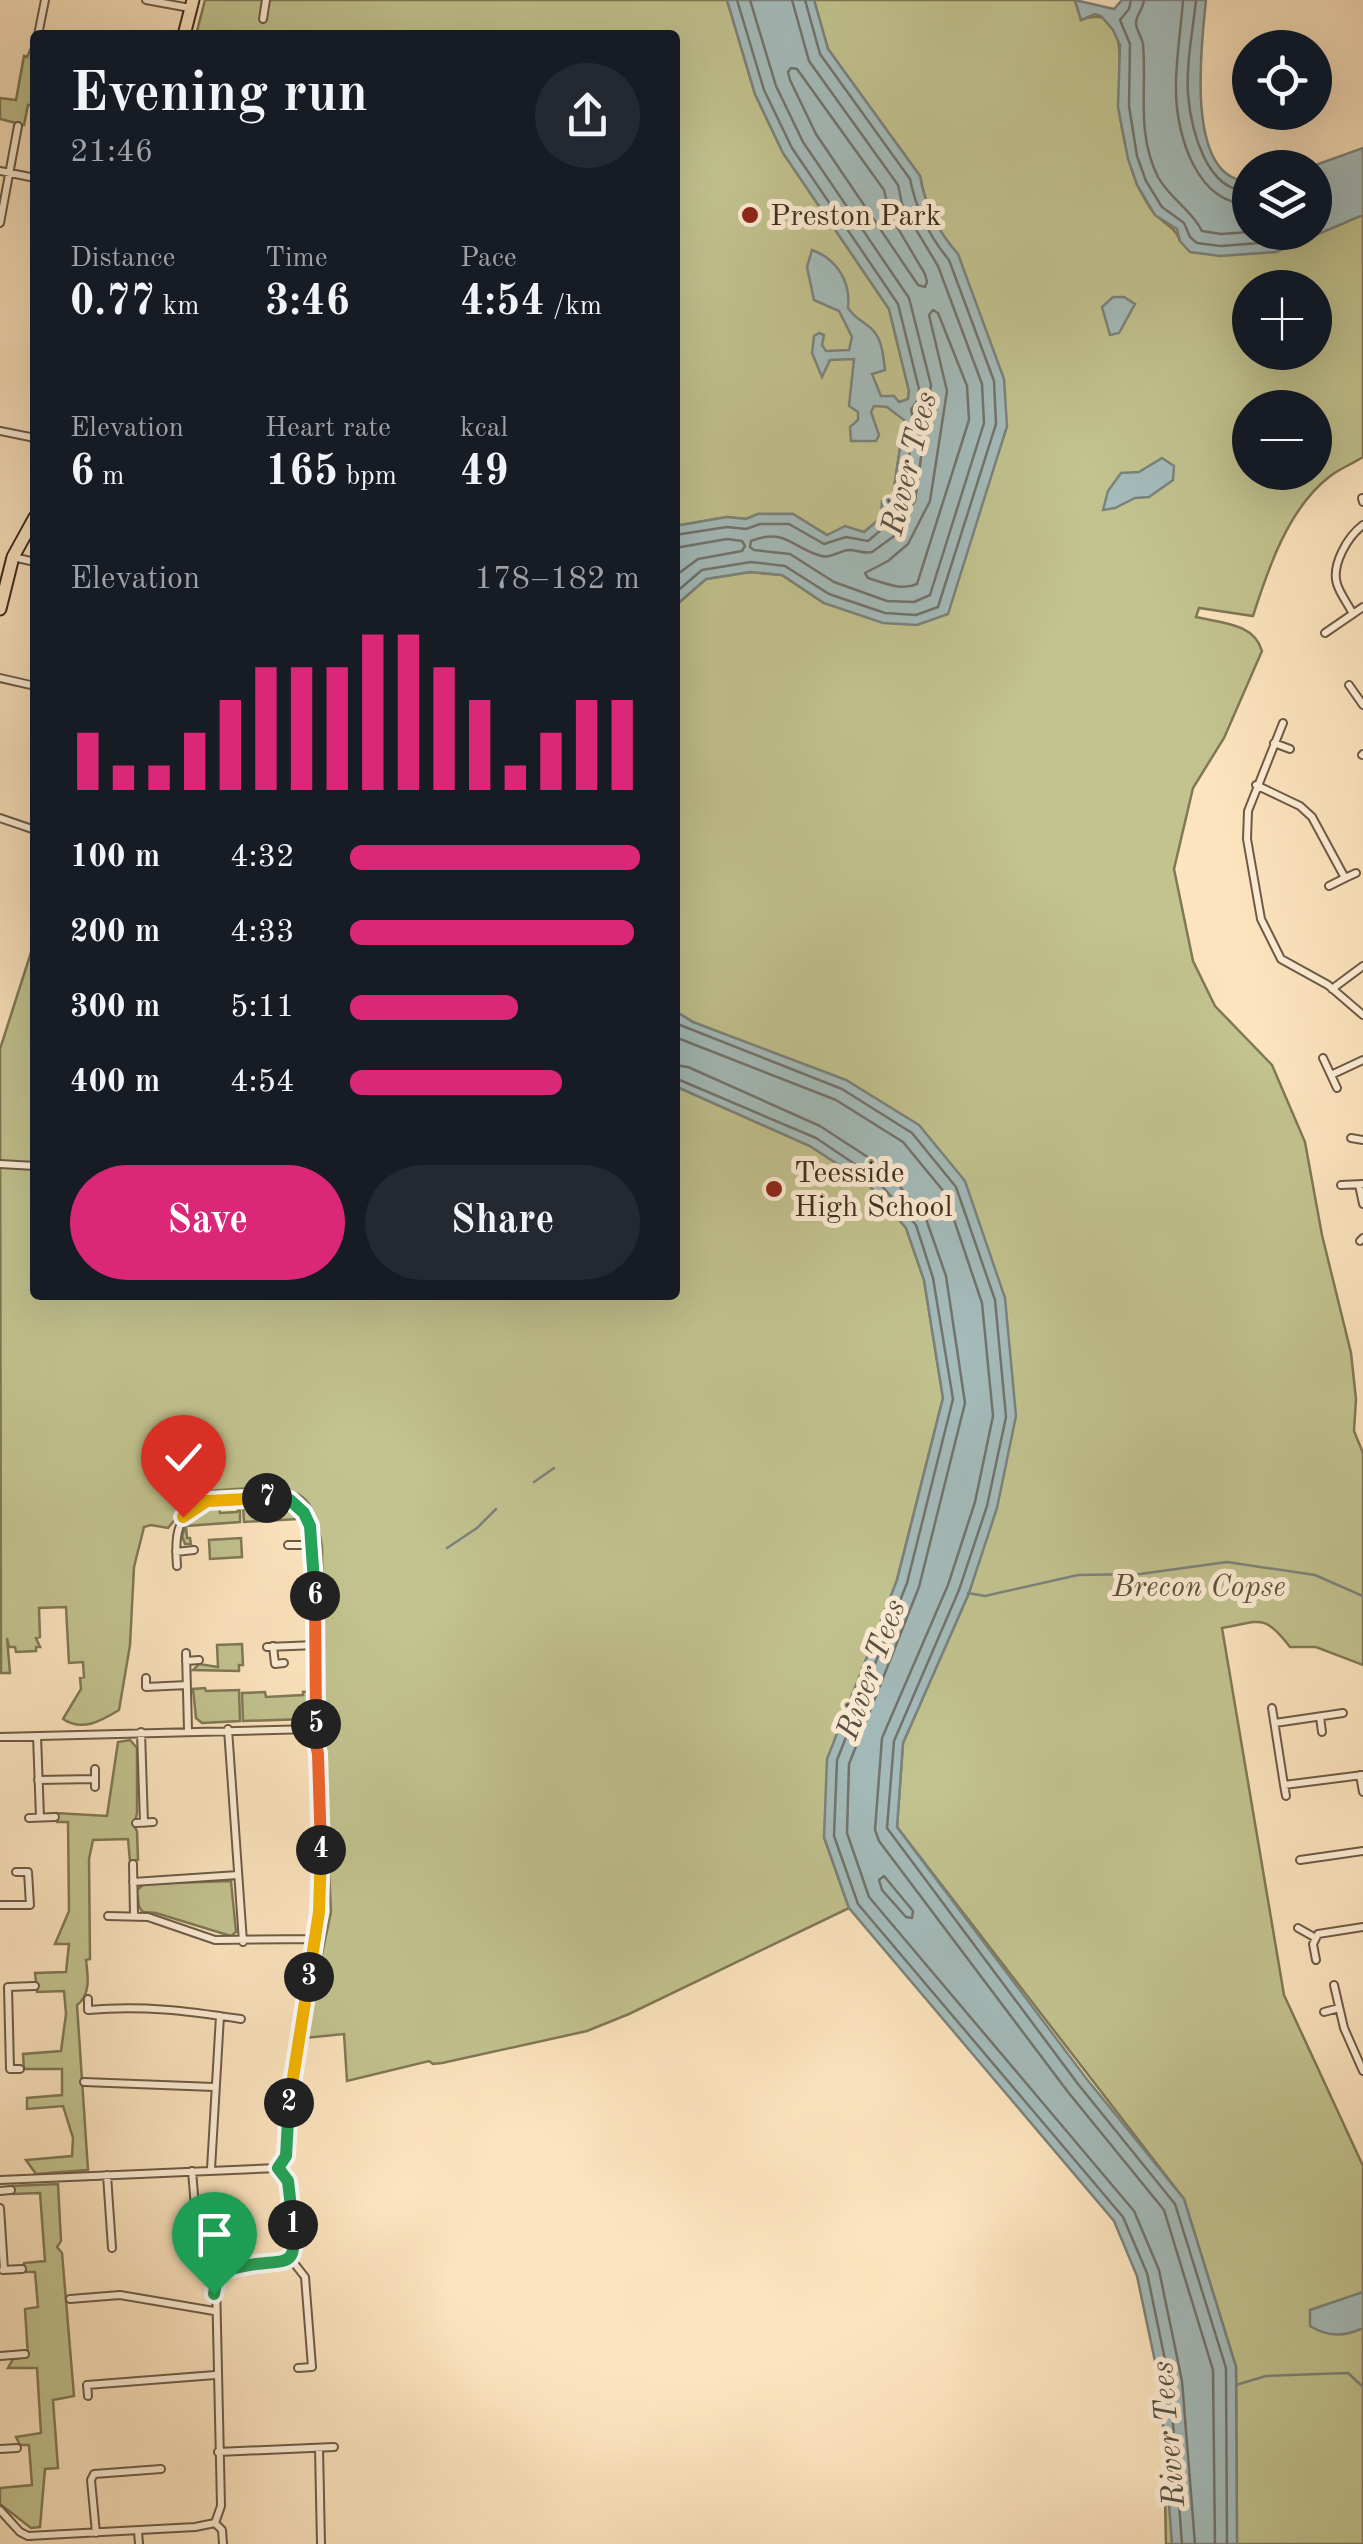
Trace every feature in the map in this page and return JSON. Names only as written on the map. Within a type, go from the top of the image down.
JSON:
[{"type":"main road","points":[[185,30],[192,4]]},
{"type":"main road","points":[[0,609],[13,557],[30,526]]},
{"type":"street","points":[[39,30],[44,0]]},
{"type":"street","points":[[146,0],[192,4]]},
{"type":"street","points":[[263,19],[266,0]]},
{"type":"street","points":[[0,223],[18,126]]},
{"type":"street","points":[[0,171],[30,177]]},
{"type":"street","points":[[0,430],[30,437]]},
{"type":"street","points":[[1353,614],[1337,587],[1335,574],[1346,545],[1363,526]]},
{"type":"street","points":[[13,557],[30,561]]},
{"type":"street","points":[[1326,634],[1363,607]]},
{"type":"street","points":[[0,678],[30,685]]},
{"type":"street","points":[[1349,685],[1363,706]]},
{"type":"street","points":[[1283,722],[1248,811],[1248,839],[1261,919],[1281,959],[1332,989],[1363,1015]]},
{"type":"street","points":[[1274,742],[1290,750]]},
{"type":"street","points":[[1256,785],[1300,806],[1312,817],[1344,878]]},
{"type":"street","points":[[0,818],[30,828]]},
{"type":"street","points":[[1329,886],[1356,873]]},
{"type":"street","points":[[1332,989],[1363,966]]},
{"type":"street","points":[[1324,1058],[1336,1088]]},
{"type":"street","points":[[1331,1074],[1363,1060]]},
{"type":"street","points":[[1351,1138],[1363,1140]]},
{"type":"street","points":[[0,1164],[30,1166]]},
{"type":"street","points":[[1340,1185],[1361,1184],[1363,1204]]},
{"type":"street","points":[[177,1566],[180,1523],[199,1504],[286,1499],[300,1508],[310,1526],[318,1719],[313,1729],[318,1754],[322,1868],[316,1939],[294,2060],[286,2156],[278,2168]]},
{"type":"street","points":[[288,1546],[312,1545]]},
{"type":"street","points":[[176,1552],[194,1550]]},
{"type":"street","points":[[284,1663],[275,1664],[270,1646],[316,1644]]},
{"type":"street","points":[[188,1730],[186,1657],[199,1660]]},
{"type":"street","points":[[146,1678],[146,1687],[186,1685]]},
{"type":"street","points":[[1272,1708],[1286,1796]]},
{"type":"street","points":[[1275,1724],[1343,1713]]},
{"type":"street","points":[[1320,1717],[1322,1732]]},
{"type":"street","points":[[228,1729],[243,1942]]},
{"type":"street","points":[[0,1737],[313,1729]]},
{"type":"street","points":[[141,1732],[144,1822]]},
{"type":"street","points":[[37,1736],[40,1817]]},
{"type":"street","points":[[1284,1785],[1362,1775],[1363,1792]]},
{"type":"street","points":[[38,1780],[95,1778]]},
{"type":"street","points":[[29,1818],[54,1817]]},
{"type":"street","points":[[1300,1860],[1363,1851]]},
{"type":"street","points":[[133,1864],[134,1916]]},
{"type":"street","points":[[0,1905],[30,1905],[28,1872],[16,1872]]},
{"type":"street","points":[[133,1882],[238,1875]]},
{"type":"street","points":[[108,1916],[169,1921],[216,1940],[316,1939]]},
{"type":"street","points":[[1298,1928],[1314,1937],[1363,1927]]},
{"type":"street","points":[[1314,1937],[1316,1960]]},
{"type":"street","points":[[1334,1985],[1363,2071]]},
{"type":"street","points":[[20,2068],[10,2069],[8,1987],[35,1986]]},
{"type":"street","points":[[88,1999],[88,2010],[136,2006],[241,2019]]},
{"type":"street","points":[[1324,2012],[1339,2008]]},
{"type":"street","points":[[211,2169],[220,2016]]},
{"type":"street","points":[[0,2041],[10,2041]]},
{"type":"street","points":[[84,2082],[214,2087]]},
{"type":"street","points":[[94,2094],[95,2083]]},
{"type":"street","points":[[0,2180],[278,2168]]},
{"type":"street","points":[[0,2510],[28,2536],[52,2540],[215,2522],[221,2506],[216,2282],[223,2271],[283,2264],[290,2258],[294,2242],[291,2197],[288,2181],[278,2168]]},
{"type":"street","points":[[192,2170],[199,2254]]},
{"type":"street","points":[[107,2175],[112,2248]]},
{"type":"street","points":[[0,2191],[10,2190]]},
{"type":"street","points":[[0,2208],[2,2270],[22,2269]]},
{"type":"street","points":[[290,2258],[305,2277],[312,2367],[298,2368]]},
{"type":"street","points":[[70,2299],[120,2294],[214,2311]]},
{"type":"street","points":[[0,2356],[25,2354]]},
{"type":"street","points":[[88,2396],[87,2385],[216,2375]]},
{"type":"street","points":[[218,2452],[334,2447]]},
{"type":"street","points":[[0,2449],[17,2448]]},
{"type":"street","points":[[319,2448],[321,2544]]},
{"type":"street","points":[[96,2533],[89,2475],[146,2474],[162,2469]]},
{"type":"street","points":[[215,2522],[222,2530],[222,2544]]},
{"type":"street","points":[[138,2531],[139,2544]]},
{"type":"green space","name":"Preston Park","points":[[205,0],[727,0],[755,94],[783,153],[889,309],[909,391],[893,495],[881,518],[864,532],[827,535],[793,514],[727,517],[680,525],[680,30],[197,30]]},
{"type":"green space","name":"Brecon Copse","points":[[814,0],[1075,0],[1081,20],[1097,17],[1109,21],[1115,31],[1119,44],[1120,114],[1132,170],[1151,209],[1180,241],[1232,250],[1332,250],[1332,228],[1363,215],[1363,457],[1332,475],[1332,390],[1232,390],[1232,490],[1315,490],[1291,523],[1253,616],[1199,608],[1196,617],[1244,630],[1262,651],[1224,738],[1193,788],[1174,869],[1193,961],[1215,1006],[1272,1065],[1305,1142],[1322,1235],[1351,1353],[1356,1399],[1354,1431],[1363,1453],[1363,1665],[1316,1647],[1290,1647],[1273,1628],[1260,1622],[1222,1628],[1284,1995],[1363,2166],[1363,2544],[1237,2544],[1236,2367],[1184,2199],[897,1827],[903,1743],[969,1593],[1005,1298],[680,1014],[680,602],[706,579],[750,572],[782,575],[824,603],[978,512],[1007,426],[958,254],[933,218],[920,176],[828,49]]},
{"type":"green space","points":[[30,50],[30,105],[24,125],[0,119],[0,98],[16,100],[24,56]]},
{"type":"green space","points":[[30,956],[30,1300],[680,1300],[680,1088],[810,1146],[868,1184],[906,1228],[924,1280],[943,1398],[897,1580],[824,1837],[849,1908],[587,2031],[347,2081],[344,2034],[304,2038],[331,1912],[323,1754],[322,1546],[316,1519],[306,1500],[282,1490],[207,1491],[186,1506],[168,1528],[144,1527],[134,1567],[130,1645],[119,1710],[112,1714],[84,1725],[63,1719],[81,1689],[80,1678],[84,1677],[83,1662],[69,1663],[66,1607],[39,1608],[40,1637],[36,1638],[40,1647],[36,1651],[16,1652],[15,1647],[9,1647],[7,1638],[10,1673],[1,1673],[0,1049]]},
{"type":"green space","points":[[272,1503],[288,1507],[300,1519],[244,1522],[243,1505],[253,1505],[254,1512],[271,1511]]},
{"type":"green space","points":[[219,1506],[220,1513],[237,1512],[240,1506],[240,1522],[186,1526],[205,1508]]},
{"type":"green space","points":[[186,1527],[191,1544],[185,1544],[182,1536]]},
{"type":"green space","points":[[241,1538],[242,1557],[210,1559],[209,1540]]},
{"type":"green space","points":[[242,1644],[243,1665],[239,1665],[239,1671],[193,1670],[199,1664],[218,1667],[217,1645]]},
{"type":"green space","points":[[193,1689],[239,1690],[240,1721],[202,1723],[196,1718]]},
{"type":"green space","points":[[313,1691],[314,1711],[307,1719],[243,1721],[242,1693],[265,1692],[266,1697]]},
{"type":"green space","points":[[130,1740],[137,1748],[134,1826],[138,1860],[130,1861],[128,1839],[93,1840],[89,1859],[90,1959],[86,1960],[87,1991],[77,2005],[88,2170],[36,2174],[26,2160],[72,2156],[73,2138],[63,2106],[27,2109],[27,2098],[62,2095],[62,2069],[24,2069],[23,2054],[61,2051],[66,2014],[64,1991],[37,1992],[35,1973],[66,1972],[69,1944],[55,1944],[69,1911],[68,1822],[57,1822],[56,1813],[107,1816],[118,1742]]},
{"type":"green space","points":[[231,1881],[236,1932],[231,1936],[143,1912],[139,1907],[137,1890],[144,1884]]},
{"type":"green space","points":[[58,2184],[61,2241],[57,2247],[62,2253],[74,2396],[53,2400],[58,2468],[45,2469],[40,2527],[31,2528],[0,2504],[0,2488],[32,2485],[29,2445],[20,2445],[16,2437],[41,2433],[37,2368],[8,2368],[13,2359],[28,2357],[25,2309],[38,2307],[35,2272],[25,2272],[24,2263],[45,2261],[40,2193],[13,2194],[12,2186]]},
{"type":"green space","points":[[1163,2405],[1172,2532],[1172,2544],[1166,2544]]},
{"type":"water","name":"River Tees","points":[[727,0],[814,0],[828,49],[920,176],[933,218],[958,254],[1004,379],[1007,426],[948,614],[917,625],[883,623],[824,603],[782,575],[750,572],[706,579],[680,602],[680,525],[727,517],[793,514],[827,535],[845,526],[864,532],[881,518],[882,501],[893,495],[904,420],[887,407],[874,406],[871,412],[879,435],[876,441],[851,441],[850,427],[858,420],[858,412],[849,406],[854,359],[830,360],[822,377],[812,353],[814,336],[819,333],[824,335],[822,345],[826,351],[849,350],[852,337],[839,311],[814,300],[807,267],[812,250],[835,265],[845,281],[848,308],[879,339],[885,370],[872,374],[881,396],[894,396],[899,402],[908,399],[889,309],[783,153],[755,94]]},
{"type":"water","points":[[1075,0],[1114,9],[1122,0],[1206,0],[1201,106],[1214,159],[1232,176],[1232,250],[1281,250],[1220,256],[1190,252],[1180,241],[1177,229],[1155,215],[1137,185],[1128,159],[1118,107],[1120,45],[1101,16],[1095,14],[1081,20]]},
{"type":"water","points":[[1363,148],[1363,215],[1332,228],[1332,159]]},
{"type":"water","points":[[1113,297],[1124,297],[1135,304],[1119,333],[1110,335],[1102,307]]},
{"type":"water","points":[[1162,458],[1174,466],[1173,480],[1149,497],[1103,510],[1108,491],[1121,473],[1139,472]]},
{"type":"water","name":"River Tees","points":[[680,1014],[846,1080],[919,1125],[965,1181],[1005,1298],[1016,1416],[997,1508],[969,1593],[903,1743],[897,1827],[1086,2078],[1184,2199],[1236,2367],[1237,2544],[1172,2544],[1160,2385],[1137,2276],[1114,2221],[849,1908],[824,1837],[827,1759],[897,1580],[943,1398],[924,1280],[906,1228],[868,1184],[810,1146],[680,1088]]},
{"type":"water","points":[[1363,2292],[1363,2328],[1336,2334],[1310,2326],[1310,2310]]},
{"type":"waterway","points":[[534,1482],[554,1468]]},
{"type":"waterway","points":[[447,1548],[477,1528],[496,1509]]},
{"type":"waterway","points":[[968,1593],[985,1596],[1078,1575],[1140,1574],[1227,1562],[1315,1575],[1363,1596]]},
{"type":"waterway","points":[[1236,2385],[1266,2376],[1348,2373],[1363,2387]]},
{"type":"place","name":"Preston Park","points":[[750,215]]},
{"type":"place","name":"Teesside High School","points":[[774,1189]]},
{"type":"route","points":[[183,1517],[207,1501],[290,1500],[304,1513],[310,1526],[314,1592],[318,1719],[313,1729],[318,1754],[322,1868],[316,1939],[294,2060],[286,2156],[278,2168],[288,2181],[294,2242],[290,2258],[283,2264],[223,2271],[214,2294]]}]
